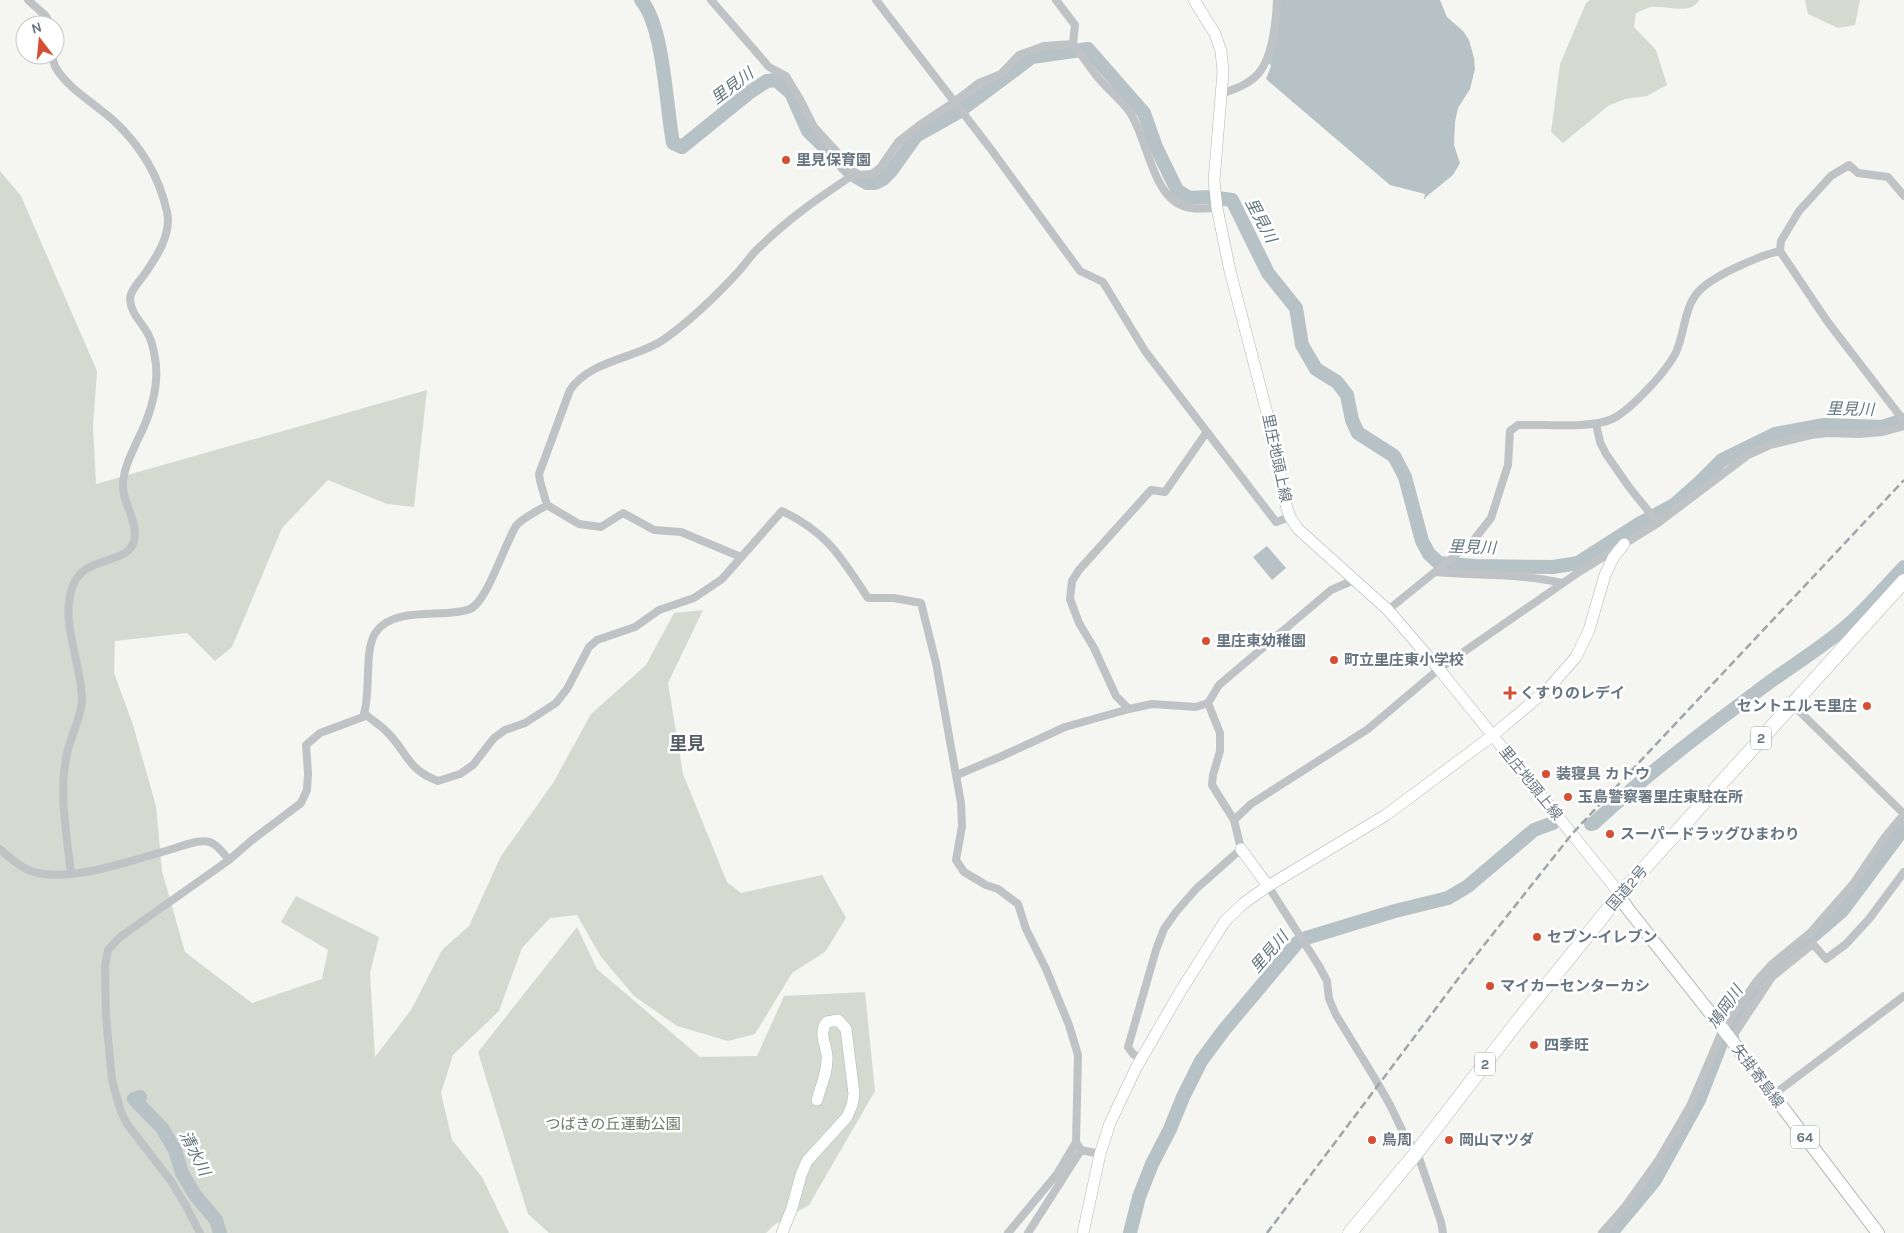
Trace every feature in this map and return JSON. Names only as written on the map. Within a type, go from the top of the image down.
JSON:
[{"type":"highway","name":"国道2号","points":[[1350,1233],[1417,1152],[1518,1021],[1620,896],[1904,581]]},
{"type":"main road","name":"矢掛寄島線","points":[[1620,896],[1628,909],[1724,1029],[1872,1231]]},
{"type":"street","points":[[28,0],[45,15]]},
{"type":"street","points":[[711,0],[769,67],[786,76],[814,127],[858,175],[872,174],[880,168],[898,142],[978,83],[1001,74],[1019,55],[1044,46],[1073,44]]},
{"type":"street","points":[[876,0],[990,148],[1080,271],[1103,282],[1145,351],[1276,522],[1290,517]]},
{"type":"street","points":[[1056,0],[1075,24],[1073,44],[1096,76],[1130,112],[1136,122],[1152,168],[1169,195],[1182,206],[1188,208],[1216,201]]},
{"type":"street","name":"里庄地頭上線","points":[[1194,0],[1219,43],[1223,72],[1216,201],[1230,271],[1273,436],[1290,517],[1298,529],[1388,610],[1439,669],[1620,896]]},
{"type":"street","points":[[1221,94],[1242,86],[1258,74],[1273,39],[1276,25],[1277,0]]},
{"type":"street","points":[[55,65],[71,86],[114,121],[148,160],[160,186],[168,215],[166,237],[130,298],[134,315],[149,336],[156,360],[155,385],[150,409],[139,438],[127,460],[123,486],[135,531],[134,542],[130,550],[90,566],[80,574],[73,586],[70,597],[71,641],[82,701],[66,758],[64,809],[71,874]]},
{"type":"street","points":[[1904,196],[1888,177],[1858,173],[1848,165],[1831,176],[1798,211],[1780,241],[1780,251],[1827,321],[1904,421]]},
{"type":"street","points":[[741,557],[681,532],[654,530],[623,512],[601,527],[578,524],[547,505],[539,474],[570,390],[574,384],[596,369],[637,354],[665,339],[698,312],[738,272],[761,245],[810,204],[856,173]]},
{"type":"street","points":[[1388,610],[1473,541],[1491,518],[1508,465],[1510,431],[1518,425],[1596,424],[1612,419],[1638,399],[1665,369],[1677,352],[1689,305],[1699,291],[1714,279],[1769,253],[1780,251]]},
{"type":"street","points":[[1596,424],[1600,442],[1606,454],[1658,523]]},
{"type":"street","points":[[1234,820],[1251,804],[1368,730],[1439,669],[1562,584],[1658,523],[1736,463],[1770,445],[1811,435],[1882,432],[1904,426]]},
{"type":"street","points":[[1129,709],[1116,696],[1094,648],[1079,623],[1070,599],[1072,581],[1079,570],[1151,490],[1165,492],[1206,433]]},
{"type":"street","points":[[200,1233],[171,1181],[127,1124],[121,1112],[112,1080],[106,1017],[108,950],[120,937],[229,860],[301,803],[307,790],[306,745],[320,733],[357,721],[363,718],[365,714],[368,705],[371,644],[375,633],[381,626],[391,621],[417,613],[456,612],[472,609],[482,598],[517,525],[547,505]]},
{"type":"street","points":[[365,714],[387,731],[411,765],[424,776],[438,782],[460,774],[473,765],[494,738],[505,730],[525,723],[556,703],[567,689],[589,648],[597,640],[635,626],[659,610],[694,598],[712,588],[782,511],[816,530],[832,545],[868,598],[894,598],[921,603],[936,663],[963,817],[956,860],[964,872],[986,886],[998,889],[1018,904],[1026,929],[1046,969],[1069,1025],[1078,1055],[1076,1142],[1057,1174],[1008,1233]]},
{"type":"street","points":[[1083,1233],[1100,1154],[1110,1123],[1141,1059],[1180,992],[1225,921],[1244,903],[1268,886],[1386,815],[1492,736],[1549,688],[1576,657],[1589,630],[1605,575],[1613,558],[1624,544]]},
{"type":"street","points":[[1437,571],[1539,578],[1562,584]]},
{"type":"street","points":[[957,775],[1065,727],[1152,704],[1196,707],[1208,703],[1219,685],[1331,590],[1354,580]]},
{"type":"street","points":[[1208,703],[1220,733],[1220,751],[1212,785],[1234,820],[1241,849],[1268,886],[1319,966],[1326,981],[1329,999],[1336,1016],[1390,1104],[1404,1134],[1417,1152],[1443,1233]]},
{"type":"street","points":[[1602,1233],[1624,1208],[1658,1159],[1690,1106],[1724,1029],[1756,982],[1772,964],[1811,932],[1853,884],[1885,837],[1904,814],[1792,704]]},
{"type":"street","points":[[0,849],[17,864],[37,873],[57,875],[71,874],[111,865],[194,843],[209,842],[217,846],[229,860]]},
{"type":"street","points":[[1141,1059],[1133,1054],[1128,1046],[1164,929],[1196,889],[1241,849]]},
{"type":"street","points":[[1733,1043],[1735,1033],[1772,977],[1813,944],[1826,959],[1846,944],[1869,919],[1904,872]]},
{"type":"street","points":[[1773,1095],[1904,996]]},
{"type":"street","points":[[782,1233],[785,1229],[807,1161],[847,1117],[852,1105],[854,1094],[846,1028],[838,1020],[827,1022],[823,1026],[822,1033],[827,1058],[817,1100]]},
{"type":"street","points":[[1076,1142],[1081,1150],[1100,1154]]},
{"type":"street","points":[[1028,1233],[1081,1150]]},
{"type":"street","points":[[1441,1222],[1450,1233]]},
{"type":"green space","points":[[1590,0],[1699,0],[1690,8],[1651,7],[1636,13],[1634,27],[1656,50],[1667,85],[1647,96],[1625,99],[1608,106],[1563,143],[1551,132],[1560,64],[1586,3]]},
{"type":"green space","points":[[1805,0],[1860,0],[1855,25],[1838,28],[1808,14]]},
{"type":"green space","points":[[0,171],[21,196],[97,371],[93,426],[96,484],[427,390],[414,507],[387,504],[328,480],[282,528],[232,647],[215,661],[187,633],[115,641],[114,673],[133,725],[156,806],[162,871],[185,952],[252,1003],[322,979],[328,950],[281,922],[296,896],[379,937],[370,973],[375,1057],[411,1010],[442,950],[469,926],[501,856],[553,783],[591,714],[646,665],[674,613],[703,610],[668,683],[683,774],[727,882],[741,893],[822,875],[846,918],[825,952],[792,973],[755,1034],[728,1041],[677,1026],[634,996],[601,957],[577,915],[550,918],[522,948],[499,1011],[453,1055],[441,1093],[452,1140],[482,1177],[509,1233],[0,1233]]},
{"type":"green space","name":"つばきの丘運動公園","points":[[577,927],[597,969],[700,1057],[757,1056],[784,996],[865,992],[875,1091],[809,1205],[774,1225],[766,1233],[549,1233],[528,1214],[478,1052]]},
{"type":"shaded area","points":[[1279,0],[1440,0],[1447,17],[1463,31],[1469,40],[1475,69],[1470,89],[1458,108],[1455,122],[1454,145],[1460,163],[1453,175],[1425,199],[1425,194],[1390,185],[1266,79],[1271,66],[1269,63]]},
{"type":"shaded area","points":[[1267,546],[1286,568],[1272,580],[1253,557]]},
{"type":"waterway","name":"里見川","points":[[641,0],[649,12],[655,28],[663,68],[673,143],[682,147],[750,92],[767,81],[776,80],[791,93],[808,131],[853,175],[867,183],[875,183],[883,179],[916,136],[957,113],[1032,57],[1088,49],[1144,113],[1156,147],[1177,190],[1189,198],[1210,197],[1232,200],[1268,273],[1296,308],[1302,345],[1316,369],[1337,382],[1347,395],[1352,420],[1358,433],[1394,456],[1405,477],[1422,541],[1429,554],[1439,563],[1475,566],[1553,567],[1578,563],[1639,524],[1674,505],[1722,460],[1775,434],[1824,425],[1882,427],[1904,420]]},
{"type":"waterway","name":"里見川","points":[[1591,824],[1698,736],[1839,633],[1863,611],[1904,567]]},
{"type":"waterway","name":"里見川","points":[[1130,1233],[1139,1197],[1152,1164],[1201,1061],[1224,1030],[1297,943],[1306,938],[1395,911],[1448,898],[1468,886],[1534,830],[1553,823]]},
{"type":"waterway","name":"鳩岡川","points":[[1611,1233],[1655,1180],[1699,1100],[1722,1041],[1771,972],[1842,911],[1904,828]]},
{"type":"waterway","name":"清水川","points":[[140,1097],[134,1099],[162,1128],[175,1150],[182,1173],[195,1195],[216,1220],[220,1233]]},
{"type":"railway","points":[[1267,1233],[1473,959],[1572,834],[1904,480]]},
{"type":"place","name":"里見保育園","points":[[786,160]]},
{"type":"place","name":"里庄東幼稚園","points":[[1206,641]]},
{"type":"place","name":"町立里庄東小学校","points":[[1334,660]]},
{"type":"place","name":"くすりのレデイ","points":[[1510,693]]},
{"type":"place","name":"セントエルモ里庄","points":[[1867,706]]},
{"type":"place","name":"装寝具 カトウ","points":[[1546,774]]},
{"type":"place","name":"玉島警察署里庄東駐在所","points":[[1568,797]]},
{"type":"place","name":"スーパードラッグひまわり","points":[[1610,834]]},
{"type":"place","name":"セブン-イレブン","points":[[1537,937]]},
{"type":"place","name":"マイカーセンターカシ","points":[[1490,986]]},
{"type":"place","name":"四季旺","points":[[1534,1045]]},
{"type":"place","name":"鳥周","points":[[1372,1140]]},
{"type":"place","name":"岡山マツダ","points":[[1449,1140]]},
{"type":"district","name":"里見","points":[[687,744]]}]
